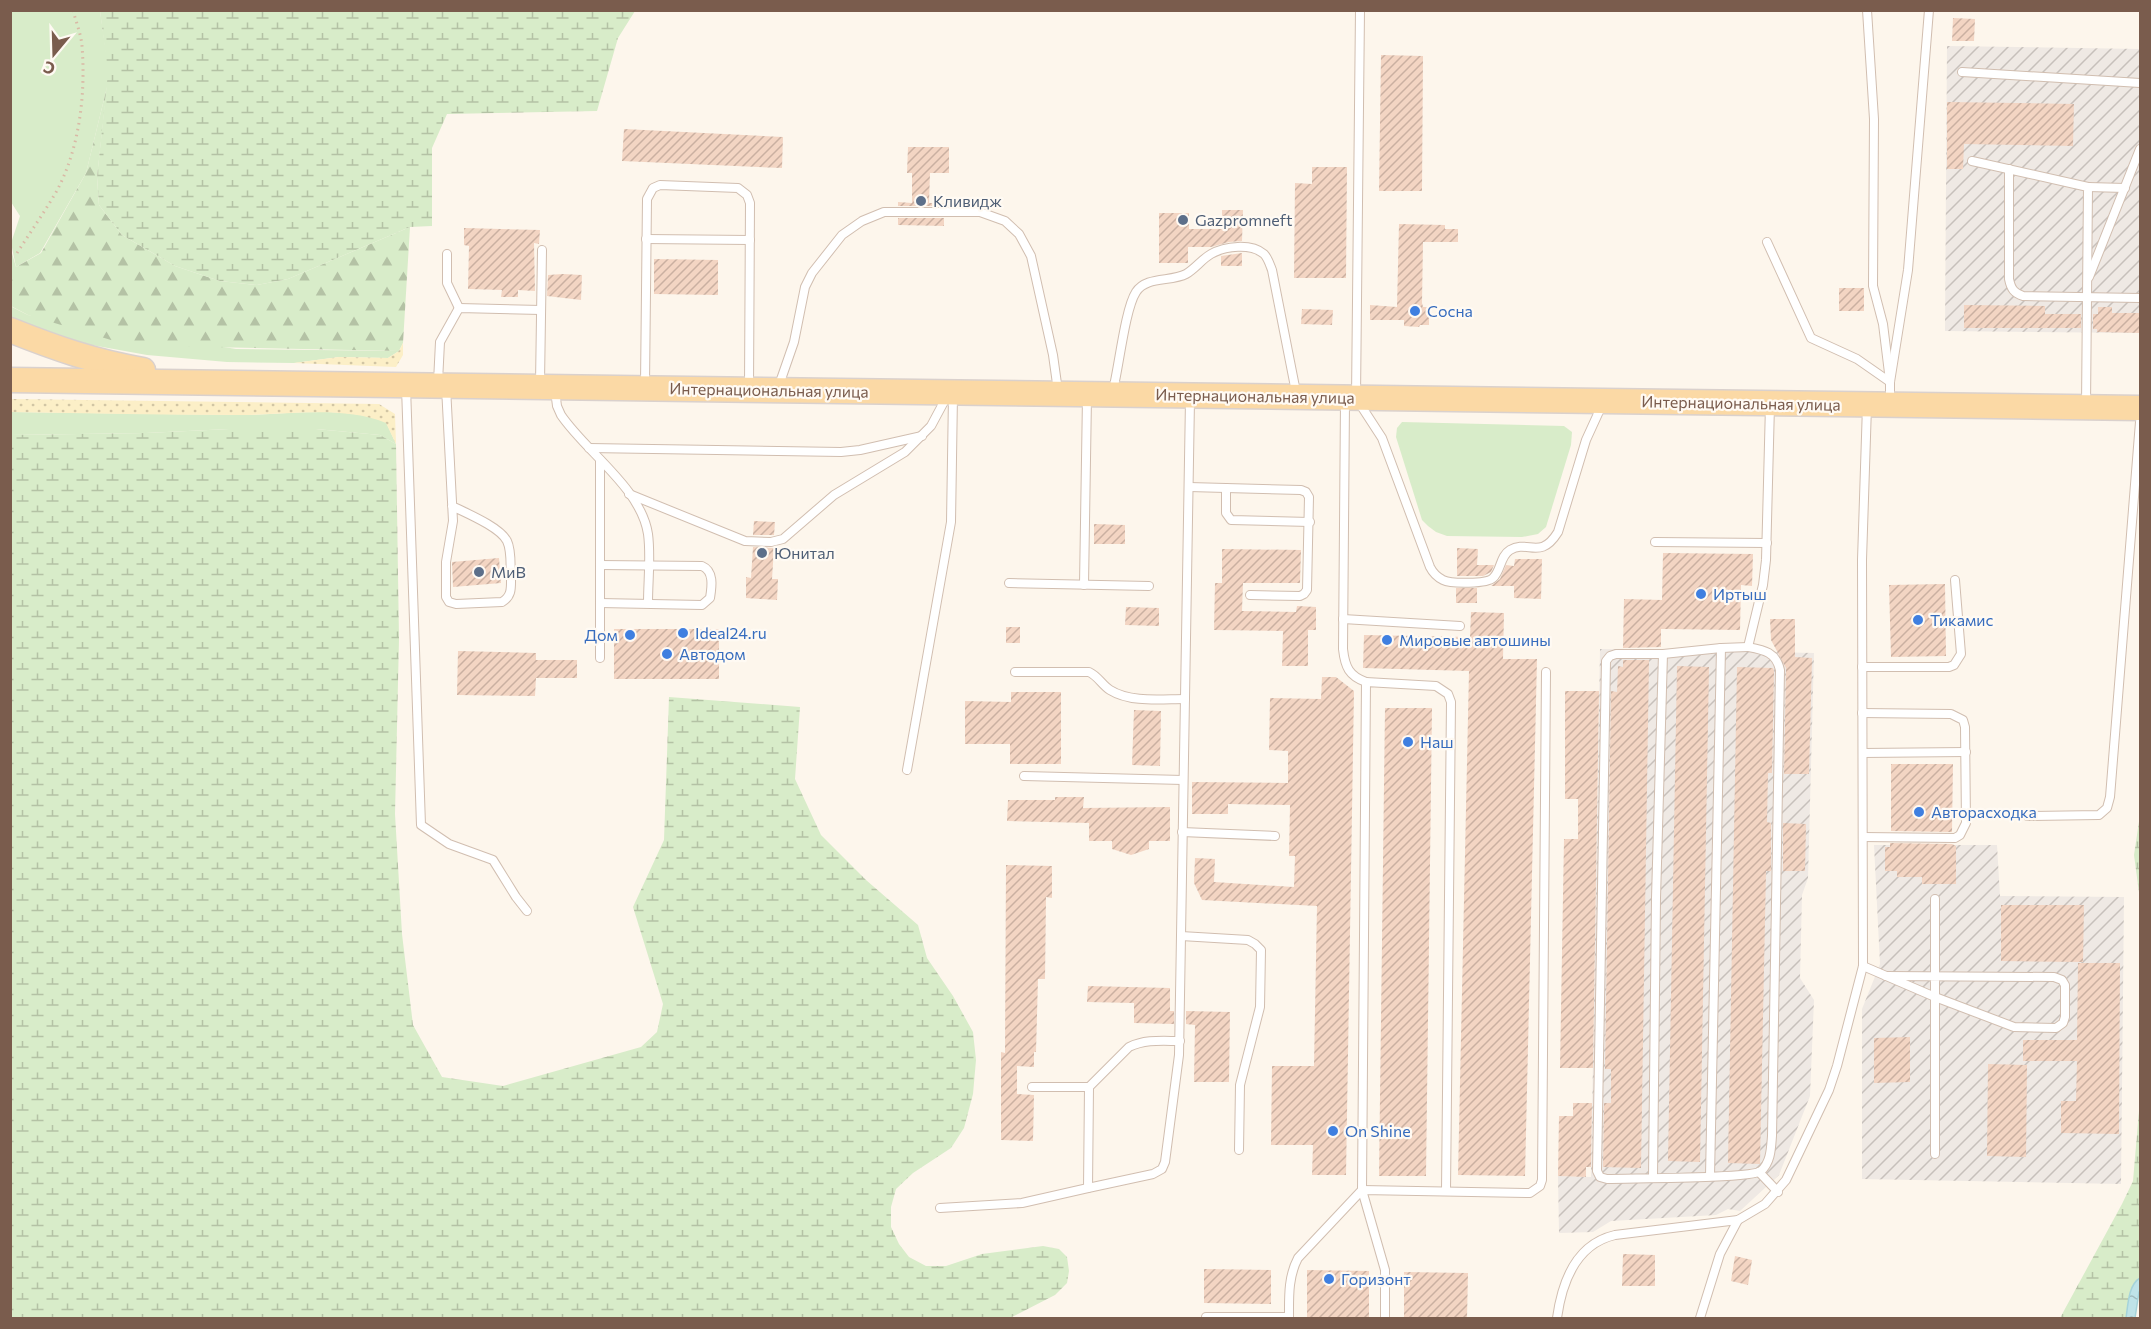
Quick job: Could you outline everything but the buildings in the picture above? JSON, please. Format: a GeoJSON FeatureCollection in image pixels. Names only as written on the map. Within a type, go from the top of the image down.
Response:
{"type":"FeatureCollection","features":[{"type":"Feature","properties":{"kind":"main road"},"geometry":{"type":"LineString","coordinates":[[10,330],[70,354],[144,370],[370,385]]}},
{"type":"Feature","properties":{"kind":"main road"},"geometry":{"type":"LineString","coordinates":[[10,380],[370,385]]}},
{"type":"Feature","properties":{"kind":"main road","name":"Интернациональная улица"},"geometry":{"type":"LineString","coordinates":[[370,385],[1770,404],[1882,397],[2140,408]]}},
{"type":"Feature","properties":{"kind":"lane"},"geometry":{"type":"LineString","coordinates":[[1360,10],[1343,619],[1344,661],[1354,677],[1366,682],[1436,686],[1448,694],[1451,702],[1446,1191]]}},
{"type":"Feature","properties":{"kind":"lane"},"geometry":{"type":"LineString","coordinates":[[1867,10],[1874,119],[1873,286],[1882,324],[1882,397]]}},
{"type":"Feature","properties":{"kind":"lane"},"geometry":{"type":"LineString","coordinates":[[1557,1318],[1569,1274],[1579,1256],[1590,1245],[1602,1238],[1738,1220],[1765,1204],[1778,1192],[1786,1180],[1829,1090],[1863,966],[1862,560],[1882,397],[1908,270],[1929,10]]}},
{"type":"Feature","properties":{"kind":"lane"},"geometry":{"type":"LineString","coordinates":[[1962,72],[2140,82]]}},
{"type":"Feature","properties":{"kind":"lane"},"geometry":{"type":"LineString","coordinates":[[2087,281],[2140,149]]}},
{"type":"Feature","properties":{"kind":"lane"},"geometry":{"type":"LineString","coordinates":[[1972,161],[2088,187],[2125,188]]}},
{"type":"Feature","properties":{"kind":"lane"},"geometry":{"type":"LineString","coordinates":[[2009,169],[2009,279],[2010,286],[2016,293],[2023,296],[2140,298]]}},
{"type":"Feature","properties":{"kind":"lane"},"geometry":{"type":"LineString","coordinates":[[645,388],[647,199],[653,188],[660,185],[738,189],[744,192],[750,202],[749,390]]}},
{"type":"Feature","properties":{"kind":"lane"},"geometry":{"type":"LineString","coordinates":[[2086,407],[2088,187]]}},
{"type":"Feature","properties":{"kind":"lane"},"geometry":{"type":"LineString","coordinates":[[777,390],[794,342],[805,287],[812,273],[842,235],[862,221],[884,212],[980,212],[1005,222],[1019,234],[1031,256],[1053,355],[1058,393]]}},
{"type":"Feature","properties":{"kind":"lane"},"geometry":{"type":"LineString","coordinates":[[646,239],[750,240]]}},
{"type":"Feature","properties":{"kind":"lane"},"geometry":{"type":"LineString","coordinates":[[1767,242],[1811,338],[1857,359],[1882,397]]}},
{"type":"Feature","properties":{"kind":"lane"},"geometry":{"type":"LineString","coordinates":[[1113,394],[1130,307],[1138,289],[1150,282],[1175,278],[1187,273],[1210,255],[1224,248],[1253,248],[1265,255],[1272,270],[1297,397]]}},
{"type":"Feature","properties":{"kind":"lane"},"geometry":{"type":"LineString","coordinates":[[542,250],[541,310],[547,387],[561,415],[637,506],[648,534],[648,603]]}},
{"type":"Feature","properties":{"kind":"lane"},"geometry":{"type":"LineString","coordinates":[[447,254],[447,283],[459,308]]}},
{"type":"Feature","properties":{"kind":"lane"},"geometry":{"type":"LineString","coordinates":[[459,308],[541,310]]}},
{"type":"Feature","properties":{"kind":"lane"},"geometry":{"type":"LineString","coordinates":[[452,506],[498,531],[506,538],[509,548],[511,591],[508,599],[502,602],[456,604],[449,602],[446,597],[444,575],[452,533],[452,506],[440,342],[459,308]]}},
{"type":"Feature","properties":{"kind":"lane"},"geometry":{"type":"LineString","coordinates":[[406,385],[421,825],[449,844],[493,860],[527,911]]}},
{"type":"Feature","properties":{"kind":"lane"},"geometry":{"type":"LineString","coordinates":[[629,494],[746,541],[771,542],[783,539],[834,495],[898,457],[922,436],[931,426],[951,392]]}},
{"type":"Feature","properties":{"kind":"lane"},"geometry":{"type":"LineString","coordinates":[[907,770],[951,522],[951,392]]}},
{"type":"Feature","properties":{"kind":"lane"},"geometry":{"type":"LineString","coordinates":[[1084,585],[1088,394]]}},
{"type":"Feature","properties":{"kind":"lane"},"geometry":{"type":"LineString","coordinates":[[940,1208],[1022,1203],[1153,1174],[1161,1169],[1165,1162],[1180,1041],[1190,395]]}},
{"type":"Feature","properties":{"kind":"lane"},"geometry":{"type":"LineString","coordinates":[[1350,398],[1382,438],[1430,567],[1434,574],[1450,582],[1488,581],[1495,577],[1508,551],[1543,547],[1552,542],[1558,532],[1586,440],[1604,401]]}},
{"type":"Feature","properties":{"kind":"lane"},"geometry":{"type":"LineString","coordinates":[[1748,647],[1763,585],[1767,543],[1770,404]]}},
{"type":"Feature","properties":{"kind":"lane"},"geometry":{"type":"LineString","coordinates":[[2027,816],[2099,815],[2107,808],[2110,797],[2140,422]]}},
{"type":"Feature","properties":{"kind":"lane"},"geometry":{"type":"LineString","coordinates":[[589,448],[841,452],[922,436]]}},
{"type":"Feature","properties":{"kind":"lane"},"geometry":{"type":"LineString","coordinates":[[600,460],[600,658]]}},
{"type":"Feature","properties":{"kind":"lane"},"geometry":{"type":"LineString","coordinates":[[1189,487],[1301,490],[1309,497],[1309,584],[1304,594],[1250,595]]}},
{"type":"Feature","properties":{"kind":"lane"},"geometry":{"type":"LineString","coordinates":[[1226,488],[1226,513],[1231,520],[1310,522]]}},
{"type":"Feature","properties":{"kind":"lane"},"geometry":{"type":"LineString","coordinates":[[1655,542],[1767,543]]}},
{"type":"Feature","properties":{"kind":"lane"},"geometry":{"type":"LineString","coordinates":[[600,565],[702,566],[711,576],[710,598],[702,605],[600,603]]}},
{"type":"Feature","properties":{"kind":"lane"},"geometry":{"type":"LineString","coordinates":[[1862,667],[1949,667],[1954,665],[1961,654],[1955,580]]}},
{"type":"Feature","properties":{"kind":"lane"},"geometry":{"type":"LineString","coordinates":[[1009,583],[1149,586]]}},
{"type":"Feature","properties":{"kind":"lane"},"geometry":{"type":"LineString","coordinates":[[1343,619],[1460,626]]}},
{"type":"Feature","properties":{"kind":"lane"},"geometry":{"type":"LineString","coordinates":[[1748,647],[1766,650],[1775,656],[1780,670],[1772,1136],[1769,1159],[1759,1172],[1750,1175],[1607,1179],[1600,1177],[1597,1171],[1606,661],[1610,656],[1616,654],[1663,654],[1721,648],[1748,647]]}},
{"type":"Feature","properties":{"kind":"lane"},"geometry":{"type":"LineString","coordinates":[[1710,1176],[1721,648]]}},
{"type":"Feature","properties":{"kind":"lane"},"geometry":{"type":"LineString","coordinates":[[1653,1178],[1656,898],[1663,654]]}},
{"type":"Feature","properties":{"kind":"lane"},"geometry":{"type":"LineString","coordinates":[[1015,672],[1089,672],[1110,690],[1128,697],[1185,699]]}},
{"type":"Feature","properties":{"kind":"lane"},"geometry":{"type":"LineString","coordinates":[[1206,1317],[1289,1318],[1290,1282],[1292,1269],[1298,1258],[1362,1190],[1530,1193],[1540,1186],[1542,1180],[1546,672]]}},
{"type":"Feature","properties":{"kind":"lane"},"geometry":{"type":"LineString","coordinates":[[1366,682],[1362,1190],[1384,1270],[1385,1318]]}},
{"type":"Feature","properties":{"kind":"lane"},"geometry":{"type":"LineString","coordinates":[[1863,713],[1951,714],[1963,720],[1966,823],[1960,835],[1955,838],[1863,837]]}},
{"type":"Feature","properties":{"kind":"lane"},"geometry":{"type":"LineString","coordinates":[[1863,753],[1965,752]]}},
{"type":"Feature","properties":{"kind":"lane"},"geometry":{"type":"LineString","coordinates":[[1024,776],[1183,780]]}},
{"type":"Feature","properties":{"kind":"lane"},"geometry":{"type":"LineString","coordinates":[[1182,832],[1275,836]]}},
{"type":"Feature","properties":{"kind":"lane"},"geometry":{"type":"LineString","coordinates":[[1935,899],[1935,1154]]}},
{"type":"Feature","properties":{"kind":"lane"},"geometry":{"type":"LineString","coordinates":[[1181,936],[1248,940],[1261,950],[1260,1007],[1240,1085],[1239,1150]]}},
{"type":"Feature","properties":{"kind":"lane"},"geometry":{"type":"LineString","coordinates":[[1863,966],[1886,976],[1935,997],[2014,1027],[2056,1028],[2063,1023],[2065,1017],[2065,985],[2062,980],[2054,977],[1886,976]]}},
{"type":"Feature","properties":{"kind":"lane"},"geometry":{"type":"LineString","coordinates":[[1088,1188],[1089,1087],[1129,1047],[1148,1040],[1180,1041]]}},
{"type":"Feature","properties":{"kind":"lane"},"geometry":{"type":"LineString","coordinates":[[1032,1086],[1089,1087]]}},
{"type":"Feature","properties":{"kind":"lane"},"geometry":{"type":"LineString","coordinates":[[1759,1172],[1778,1192]]}},
{"type":"Feature","properties":{"kind":"lane"},"geometry":{"type":"LineString","coordinates":[[1700,1318],[1720,1254],[1738,1220]]}},
{"type":"Feature","properties":{"kind":"path"},"geometry":{"type":"LineString","coordinates":[[18,253],[56,193],[68,163],[77,125],[83,88],[82,44],[73,10]]}},
{"type":"Feature","properties":{"kind":"shaded area"},"geometry":{"type":"Polygon","coordinates":[[[1947,46],[2140,49],[2140,333],[1945,331],[1947,46]]]}},
{"type":"Feature","properties":{"kind":"shaded area"},"geometry":{"type":"Polygon","coordinates":[[[1600,649],[1814,653],[1808,878],[1802,895],[1800,978],[1814,1000],[1810,1096],[1779,1175],[1740,1211],[1728,1209],[1716,1215],[1611,1221],[1593,1232],[1559,1233],[1558,1176],[1591,1177],[1600,649]]]}},
{"type":"Feature","properties":{"kind":"shaded area"},"geometry":{"type":"Polygon","coordinates":[[[1874,845],[1997,845],[2000,896],[2124,897],[2121,1184],[1862,1179],[1862,1009],[1880,964],[1874,845]]]}},
{"type":"Feature","properties":{"kind":"green space"},"geometry":{"type":"Polygon","coordinates":[[[100,10],[635,11],[618,38],[597,111],[447,114],[432,148],[432,226],[410,227],[288,279],[257,285],[220,281],[175,266],[122,235],[99,205],[97,177],[108,73],[100,10]]]}},
{"type":"Feature","properties":{"kind":"green space"},"geometry":{"type":"Polygon","coordinates":[[[11,11],[100,11],[109,73],[86,173],[40,253],[16,267],[11,243],[20,216],[11,202],[11,11]]]}},
{"type":"Feature","properties":{"kind":"green space"},"geometry":{"type":"Polygon","coordinates":[[[107,87],[97,177],[99,205],[122,235],[175,266],[220,281],[257,285],[288,279],[410,227],[403,343],[399,351],[161,346],[111,340],[28,315],[11,306],[10,246],[16,267],[41,253],[86,173],[107,87]]]}},
{"type":"Feature","properties":{"kind":"green space"},"geometry":{"type":"Polygon","coordinates":[[[10,306],[28,315],[236,349],[399,351],[388,358],[339,357],[294,363],[227,362],[147,355],[86,344],[19,321],[11,317],[10,306]]]}},
{"type":"Feature","properties":{"kind":"green space"},"geometry":{"type":"Polygon","coordinates":[[[10,412],[240,415],[333,412],[386,422],[396,444],[380,435],[316,429],[11,435],[10,412]]]}},
{"type":"Feature","properties":{"kind":"green space"},"geometry":{"type":"Polygon","coordinates":[[[1402,422],[1564,426],[1572,432],[1571,445],[1546,527],[1538,534],[1522,537],[1447,536],[1436,532],[1422,520],[1396,437],[1397,428],[1402,422]]]}},
{"type":"Feature","properties":{"kind":"green space"},"geometry":{"type":"Polygon","coordinates":[[[316,429],[380,435],[396,444],[399,639],[395,814],[402,934],[413,1025],[442,1077],[503,1086],[641,1047],[657,1032],[663,1004],[633,907],[664,840],[669,697],[800,707],[795,779],[821,835],[866,880],[918,925],[927,958],[953,996],[973,1032],[976,1060],[973,1094],[964,1128],[951,1148],[913,1173],[896,1189],[891,1207],[891,1227],[899,1244],[909,1257],[926,1266],[946,1266],[982,1254],[1043,1246],[1059,1249],[1067,1257],[1069,1271],[1067,1283],[1055,1295],[1010,1318],[11,1318],[11,435],[316,429]]]}},
{"type":"Feature","properties":{"kind":"green space"},"geometry":{"type":"Polygon","coordinates":[[[2140,815],[2140,900],[2134,855],[2140,815]]]}},
{"type":"Feature","properties":{"kind":"green space"},"geometry":{"type":"Polygon","coordinates":[[[2140,1099],[2140,1278],[2131,1291],[2126,1318],[2060,1318],[2133,1181],[2140,1099]]]}},
{"type":"Feature","properties":{"kind":"sand"},"geometry":{"type":"Polygon","coordinates":[[[403,343],[403,355],[396,367],[294,363],[339,357],[388,358],[399,351],[403,343]]]}},
{"type":"Feature","properties":{"kind":"sand"},"geometry":{"type":"Polygon","coordinates":[[[11,399],[379,404],[395,414],[396,444],[386,423],[352,414],[11,412],[11,399]]]}},
{"type":"Feature","properties":{"kind":"water"},"geometry":{"type":"Polygon","coordinates":[[[2140,1278],[2135,1318],[2126,1318],[2131,1291],[2140,1278]]]}},
{"type":"Feature","properties":{"kind":"place","name":"Кливидж"},"geometry":{"type":"Point","coordinates":[921,201]}},
{"type":"Feature","properties":{"kind":"place","name":"Gazpromneft"},"geometry":{"type":"Point","coordinates":[1183,220]}},
{"type":"Feature","properties":{"kind":"place","name":"Сосна"},"geometry":{"type":"Point","coordinates":[1415,311]}},
{"type":"Feature","properties":{"kind":"place","name":"Юнитал"},"geometry":{"type":"Point","coordinates":[762,553]}},
{"type":"Feature","properties":{"kind":"place","name":"МиВ"},"geometry":{"type":"Point","coordinates":[479,572]}},
{"type":"Feature","properties":{"kind":"place","name":"Иртыш"},"geometry":{"type":"Point","coordinates":[1701,594]}},
{"type":"Feature","properties":{"kind":"place","name":"Тикамис"},"geometry":{"type":"Point","coordinates":[1918,620]}},
{"type":"Feature","properties":{"kind":"place","name":"Ideal24.ru"},"geometry":{"type":"Point","coordinates":[683,633]}},
{"type":"Feature","properties":{"kind":"place","name":"Дом"},"geometry":{"type":"Point","coordinates":[630,635]}},
{"type":"Feature","properties":{"kind":"place","name":"Мировые автошины"},"geometry":{"type":"Point","coordinates":[1387,640]}},
{"type":"Feature","properties":{"kind":"place","name":"Автодом"},"geometry":{"type":"Point","coordinates":[667,654]}},
{"type":"Feature","properties":{"kind":"place","name":"Наш"},"geometry":{"type":"Point","coordinates":[1408,742]}},
{"type":"Feature","properties":{"kind":"place","name":"Авторасходка"},"geometry":{"type":"Point","coordinates":[1919,812]}},
{"type":"Feature","properties":{"kind":"place","name":"On Shine"},"geometry":{"type":"Point","coordinates":[1333,1131]}},
{"type":"Feature","properties":{"kind":"place","name":"Горизонт"},"geometry":{"type":"Point","coordinates":[1329,1279]}}]}
